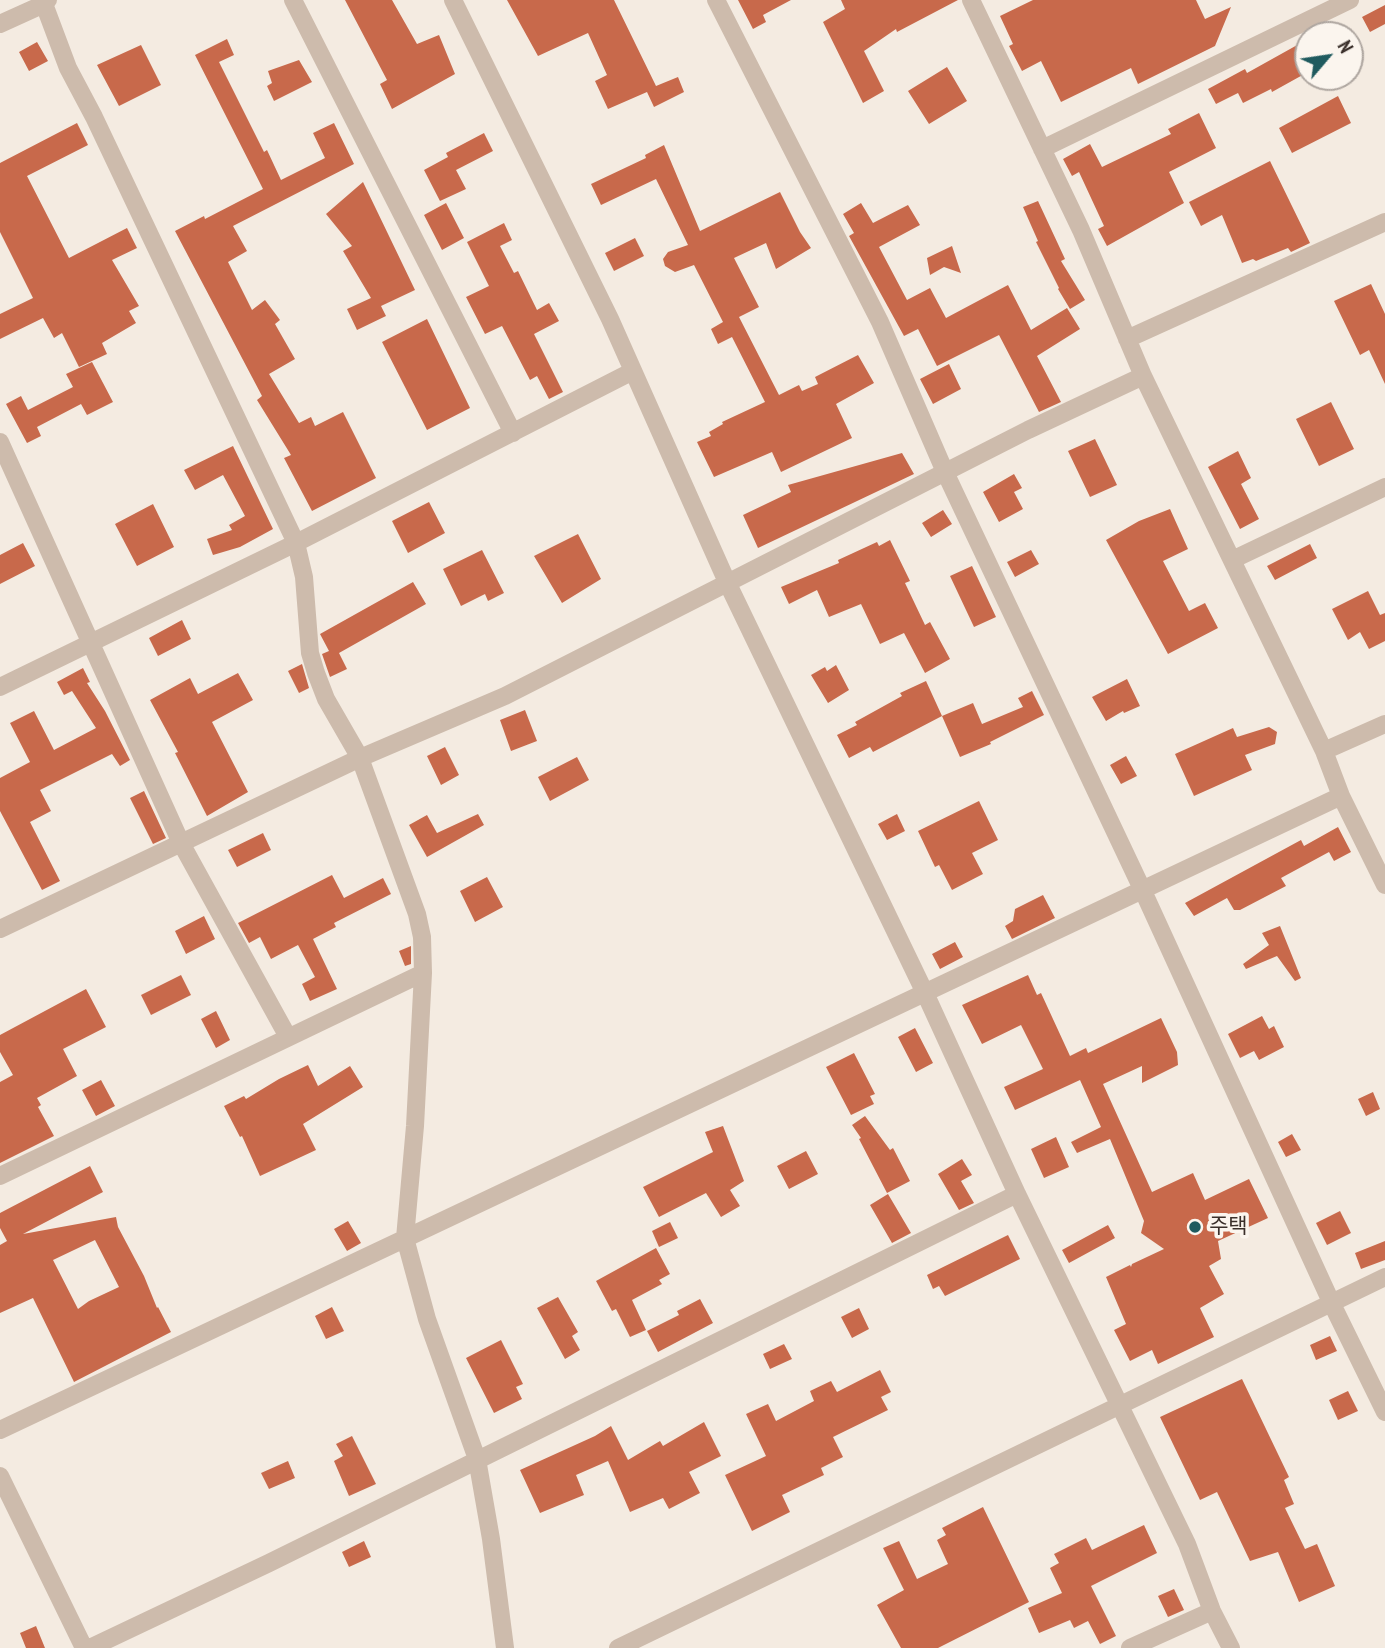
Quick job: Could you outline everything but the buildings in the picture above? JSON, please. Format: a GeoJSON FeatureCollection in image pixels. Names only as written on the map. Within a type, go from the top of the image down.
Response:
{"type":"FeatureCollection","features":[{"type":"Feature","properties":{"kind":"street"},"geometry":{"type":"LineString","coordinates":[[293,0],[513,433]]}},
{"type":"Feature","properties":{"kind":"street"},"geometry":{"type":"LineString","coordinates":[[453,0],[539,172],[633,371],[727,582],[925,993],[1017,1194],[1187,1544],[1212,1611],[1231,1648]]}},
{"type":"Feature","properties":{"kind":"street"},"geometry":{"type":"LineString","coordinates":[[716,0],[880,322],[945,472],[1143,891],[1332,1304],[1385,1412]]}},
{"type":"Feature","properties":{"kind":"street"},"geometry":{"type":"LineString","coordinates":[[971,0],[1080,230],[1143,376],[1324,751],[1341,796],[1385,886]]}},
{"type":"Feature","properties":{"kind":"street"},"geometry":{"type":"LineString","coordinates":[[1042,149],[1350,0]]}},
{"type":"Feature","properties":{"kind":"street"},"geometry":{"type":"LineString","coordinates":[[0,24],[45,1],[68,68],[94,117],[296,542],[304,577],[310,653],[316,673],[326,699],[360,758],[417,914],[422,937],[423,973],[415,1126],[405,1238],[427,1319],[477,1459],[491,1539],[505,1648]]}},
{"type":"Feature","properties":{"kind":"street"},"geometry":{"type":"LineString","coordinates":[[1127,339],[1385,222]]}},
{"type":"Feature","properties":{"kind":"street"},"geometry":{"type":"LineString","coordinates":[[0,687],[296,542],[633,371]]}},
{"type":"Feature","properties":{"kind":"street"},"geometry":{"type":"LineString","coordinates":[[0,929],[360,758],[505,696],[945,472],[1143,376]]}},
{"type":"Feature","properties":{"kind":"street"},"geometry":{"type":"LineString","coordinates":[[0,442],[181,843],[288,1037]]}},
{"type":"Feature","properties":{"kind":"street"},"geometry":{"type":"LineString","coordinates":[[1232,560],[1385,487]]}},
{"type":"Feature","properties":{"kind":"street"},"geometry":{"type":"LineString","coordinates":[[1324,751],[1385,724]]}},
{"type":"Feature","properties":{"kind":"street"},"geometry":{"type":"LineString","coordinates":[[0,1430],[1341,796]]}},
{"type":"Feature","properties":{"kind":"street"},"geometry":{"type":"LineString","coordinates":[[0,1176],[423,973]]}},
{"type":"Feature","properties":{"kind":"street"},"geometry":{"type":"LineString","coordinates":[[90,1648],[269,1563],[1017,1194]]}},
{"type":"Feature","properties":{"kind":"street"},"geometry":{"type":"LineString","coordinates":[[618,1648],[1385,1277]]}},
{"type":"Feature","properties":{"kind":"street"},"geometry":{"type":"LineString","coordinates":[[0,1476],[84,1648]]}},
{"type":"Feature","properties":{"kind":"street"},"geometry":{"type":"LineString","coordinates":[[1130,1648],[1212,1611]]}},
{"type":"Feature","properties":{"kind":"place","name":"주택"},"geometry":{"type":"Point","coordinates":[1195,1227]}}]}
